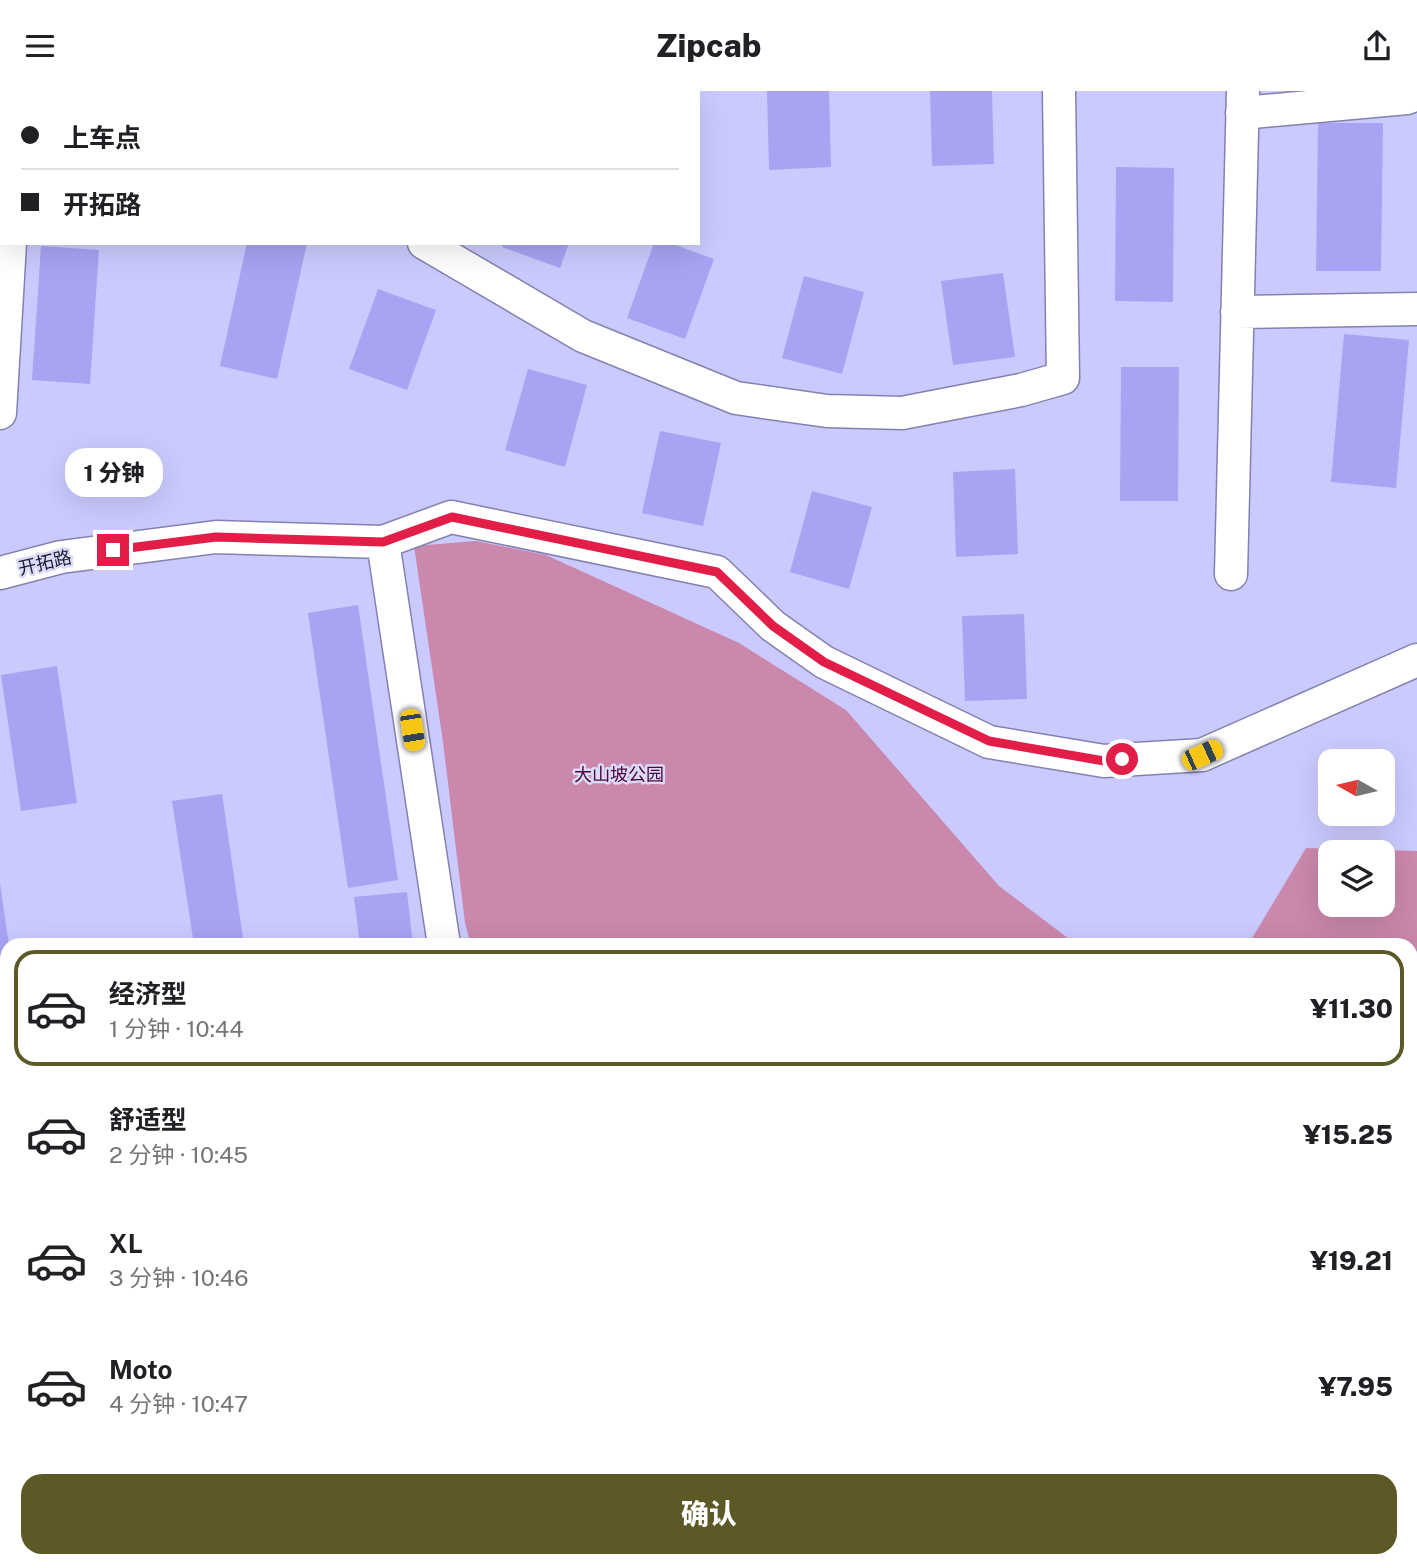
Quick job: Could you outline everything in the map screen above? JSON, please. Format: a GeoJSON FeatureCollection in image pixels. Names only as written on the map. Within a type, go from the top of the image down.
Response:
{"type":"FeatureCollection","features":[{"type":"Feature","properties":{"kind":"street"},"geometry":{"type":"LineString","coordinates":[[427,245],[583,337],[736,398],[827,411],[902,413],[1021,390],[1063,377],[1059,91]]}},
{"type":"Feature","properties":{"kind":"street"},"geometry":{"type":"LineString","coordinates":[[1231,574],[1242,102],[1407,98],[1417,94]]}},
{"type":"Feature","properties":{"kind":"street"},"geometry":{"type":"LineString","coordinates":[[0,413],[10,245]]}},
{"type":"Feature","properties":{"kind":"street"},"geometry":{"type":"LineString","coordinates":[[1237,312],[1417,309]]}},
{"type":"Feature","properties":{"kind":"street"},"geometry":{"type":"LineString","coordinates":[[443,938],[383,542],[452,517],[717,572],[773,626],[824,662],[989,741],[1104,761],[1202,755],[1417,660]]}},
{"type":"Feature","properties":{"kind":"street","name":"开拓路"},"geometry":{"type":"LineString","coordinates":[[0,573],[61,557],[216,537],[383,542]]}},
{"type":"Feature","properties":{"kind":"green space","name":"大山坡公园"},"geometry":{"type":"Polygon","coordinates":[[[476,541],[546,555],[739,643],[846,710],[999,886],[1068,938],[469,938],[414,546],[476,541]]]}},
{"type":"Feature","properties":{"kind":"green space"},"geometry":{"type":"Polygon","coordinates":[[[1306,848],[1318,848],[1318,917],[1395,917],[1395,850],[1417,851],[1417,938],[1252,938],[1306,848]]]}},
{"type":"Feature","properties":{"kind":"building"},"geometry":{"type":"Polygon","coordinates":[[[767,91],[829,91],[831,167],[769,170],[767,91]]]}},
{"type":"Feature","properties":{"kind":"building"},"geometry":{"type":"Polygon","coordinates":[[[930,91],[992,91],[994,164],[932,166],[930,91]]]}},
{"type":"Feature","properties":{"kind":"building"},"geometry":{"type":"Polygon","coordinates":[[[1318,123],[1383,123],[1381,271],[1316,271],[1318,123]]]}},
{"type":"Feature","properties":{"kind":"building"},"geometry":{"type":"Polygon","coordinates":[[[1116,167],[1174,168],[1173,302],[1115,301],[1116,167]]]}},
{"type":"Feature","properties":{"kind":"building"},"geometry":{"type":"Polygon","coordinates":[[[247,245],[307,245],[277,379],[220,366],[247,245]]]}},
{"type":"Feature","properties":{"kind":"building"},"geometry":{"type":"Polygon","coordinates":[[[502,245],[568,245],[560,268],[502,245]]]}},
{"type":"Feature","properties":{"kind":"building"},"geometry":{"type":"Polygon","coordinates":[[[653,245],[676,245],[714,259],[685,339],[627,318],[653,245]]]}},
{"type":"Feature","properties":{"kind":"building"},"geometry":{"type":"Polygon","coordinates":[[[41,246],[99,250],[90,384],[32,380],[41,246]]]}},
{"type":"Feature","properties":{"kind":"building"},"geometry":{"type":"Polygon","coordinates":[[[1003,273],[1015,357],[953,365],[941,281],[1003,273]]]}},
{"type":"Feature","properties":{"kind":"building"},"geometry":{"type":"Polygon","coordinates":[[[804,276],[864,292],[842,374],[782,358],[804,276]]]}},
{"type":"Feature","properties":{"kind":"building"},"geometry":{"type":"Polygon","coordinates":[[[378,289],[436,310],[407,390],[349,369],[378,289]]]}},
{"type":"Feature","properties":{"kind":"building"},"geometry":{"type":"Polygon","coordinates":[[[1344,334],[1409,340],[1396,488],[1331,482],[1344,334]]]}},
{"type":"Feature","properties":{"kind":"building"},"geometry":{"type":"Polygon","coordinates":[[[1121,367],[1179,367],[1178,501],[1120,501],[1121,367]]]}},
{"type":"Feature","properties":{"kind":"building"},"geometry":{"type":"Polygon","coordinates":[[[528,369],[587,385],[565,467],[505,450],[528,369]]]}},
{"type":"Feature","properties":{"kind":"building"},"geometry":{"type":"Polygon","coordinates":[[[660,431],[721,443],[703,526],[642,513],[660,431]]]}},
{"type":"Feature","properties":{"kind":"building"},"geometry":{"type":"Polygon","coordinates":[[[1015,469],[1018,554],[956,557],[953,472],[1015,469]]]}},
{"type":"Feature","properties":{"kind":"building"},"geometry":{"type":"Polygon","coordinates":[[[812,491],[872,507],[849,589],[790,572],[812,491]]]}},
{"type":"Feature","properties":{"kind":"building"},"geometry":{"type":"Polygon","coordinates":[[[358,605],[398,880],[348,888],[308,613],[358,605]]]}},
{"type":"Feature","properties":{"kind":"building"},"geometry":{"type":"Polygon","coordinates":[[[1024,614],[1027,699],[965,701],[962,616],[1024,614]]]}},
{"type":"Feature","properties":{"kind":"building"},"geometry":{"type":"Polygon","coordinates":[[[57,666],[77,803],[21,811],[1,675],[57,666]]]}},
{"type":"Feature","properties":{"kind":"building"},"geometry":{"type":"Polygon","coordinates":[[[222,794],[243,938],[193,938],[172,801],[222,794]]]}},
{"type":"Feature","properties":{"kind":"building"},"geometry":{"type":"Polygon","coordinates":[[[0,883],[8,938],[0,938],[0,883]]]}},
{"type":"Feature","properties":{"kind":"building"},"geometry":{"type":"Polygon","coordinates":[[[407,892],[412,938],[359,938],[354,897],[407,892]]]}},
{"type":"Feature","properties":{"kind":"route"},"geometry":{"type":"LineString","coordinates":[[113,550],[216,537],[383,542],[452,517],[717,572],[773,626],[824,662],[989,741],[1104,761],[1122,759]]}}]}
